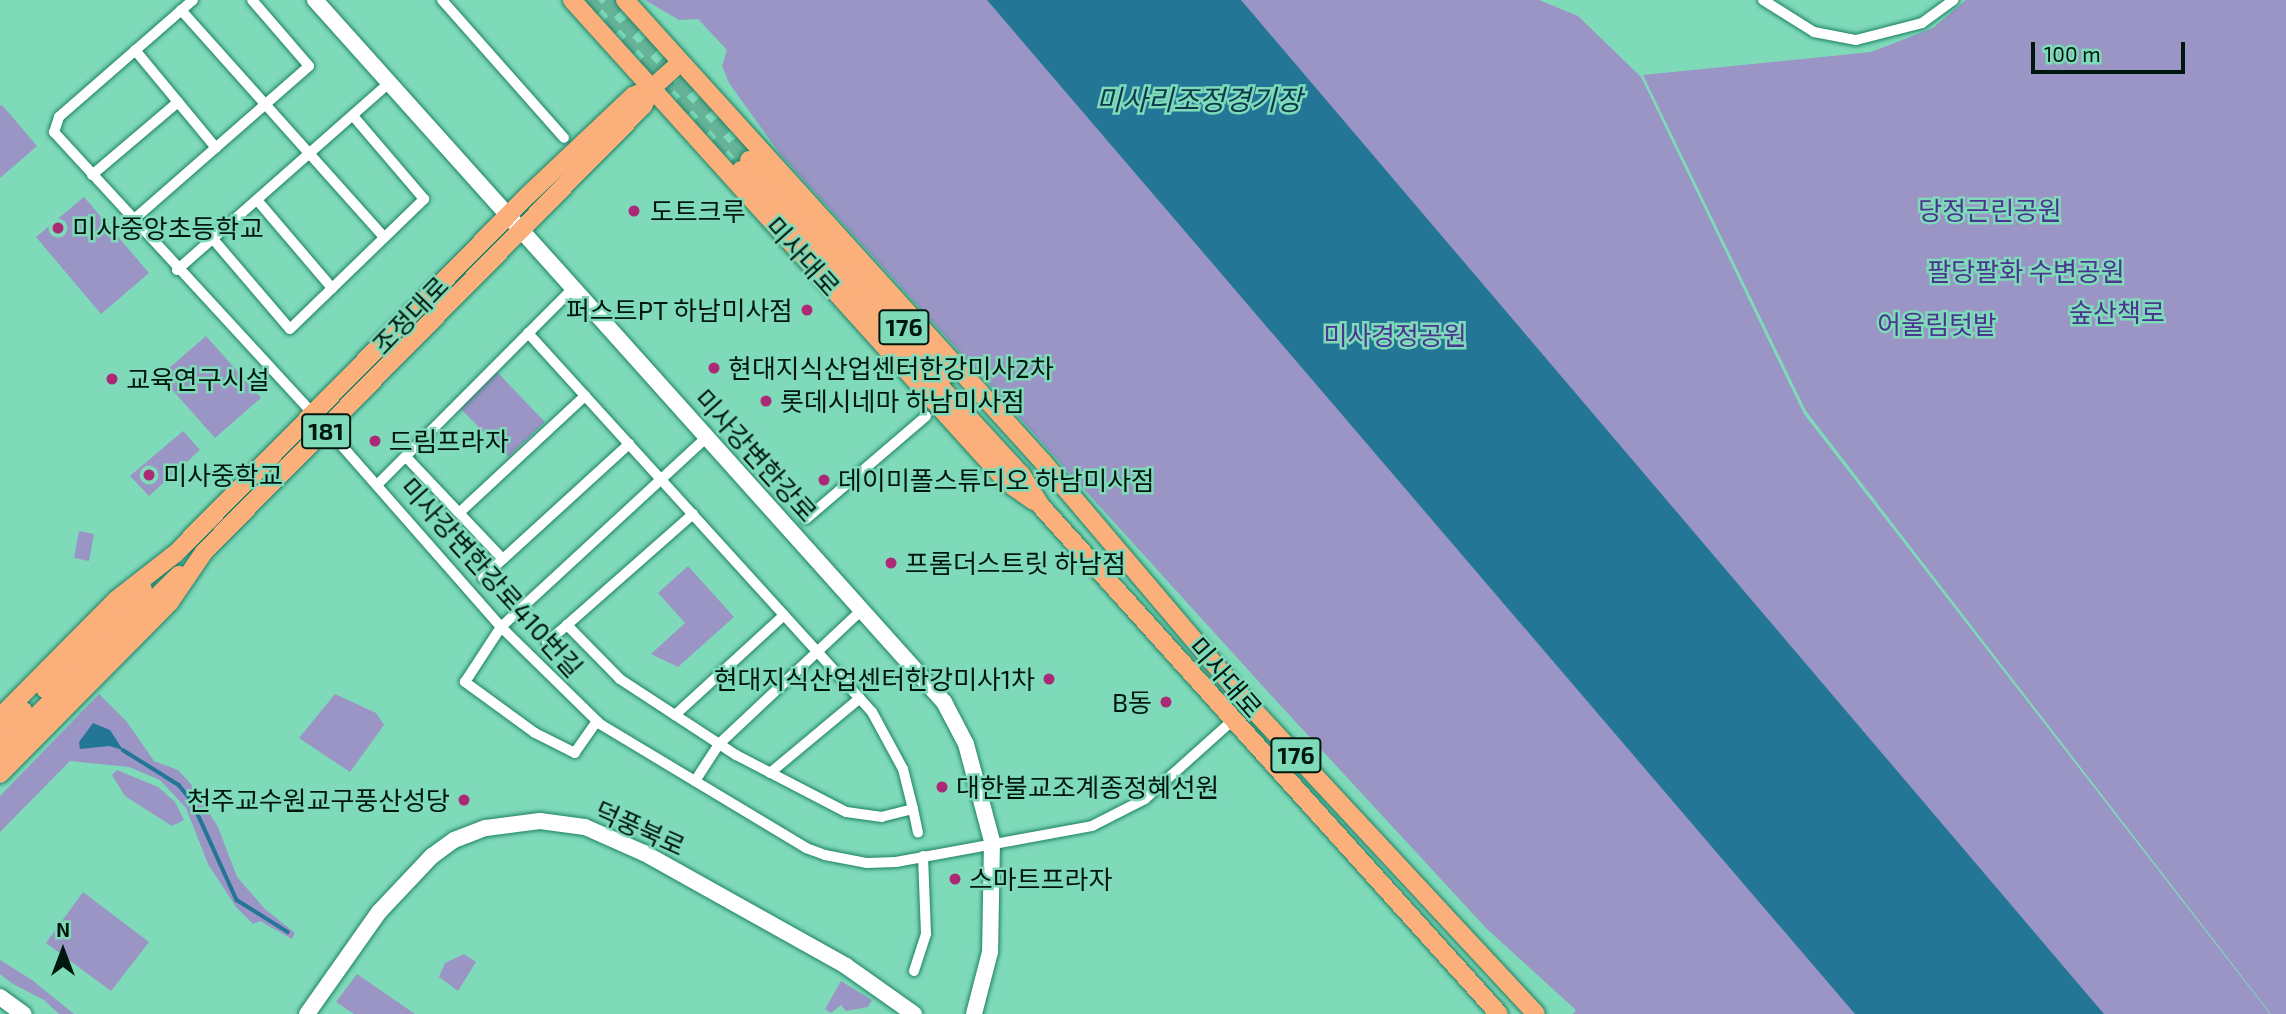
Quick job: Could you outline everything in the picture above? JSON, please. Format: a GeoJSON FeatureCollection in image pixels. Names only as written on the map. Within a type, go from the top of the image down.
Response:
{"type":"FeatureCollection","features":[{"type":"Feature","properties":{"kind":"main road","name":"미사대로"},"geometry":{"type":"LineString","coordinates":[[572,0],[1008,483],[1040,505]]}},
{"type":"Feature","properties":{"kind":"main road","name":"미사대로"},"geometry":{"type":"LineString","coordinates":[[625,0],[1034,453],[1063,491],[1250,706],[1536,1014]]}},
{"type":"Feature","properties":{"kind":"main road","name":"조정대로"},"geometry":{"type":"LineString","coordinates":[[0,734],[507,216],[633,96],[652,88],[680,63]]}},
{"type":"Feature","properties":{"kind":"main road","name":"조정대로"},"geometry":{"type":"LineString","coordinates":[[0,752],[328,430],[643,106],[652,88]]}},
{"type":"Feature","properties":{"kind":"main road","name":"미사대로"},"geometry":{"type":"LineString","coordinates":[[1063,491],[1031,466],[745,165],[1021,474],[1040,505],[1499,1014]]}},
{"type":"Feature","properties":{"kind":"main road","name":"조정대로"},"geometry":{"type":"LineString","coordinates":[[0,774],[170,602],[204,552]]}},
{"type":"Feature","properties":{"kind":"main road","name":"조정대로"},"geometry":{"type":"LineString","coordinates":[[0,718],[117,598],[176,553]]}},
{"type":"Feature","properties":{"kind":"street"},"geometry":{"type":"LineString","coordinates":[[193,0],[56,122],[54,132],[132,222],[313,414]]}},
{"type":"Feature","properties":{"kind":"street"},"geometry":{"type":"LineString","coordinates":[[132,222],[309,66],[252,0]]}},
{"type":"Feature","properties":{"kind":"street","name":"미사강변한강로"},"geometry":{"type":"LineString","coordinates":[[315,0],[507,216],[932,684],[959,729],[992,841],[990,952],[974,1014]]}},
{"type":"Feature","properties":{"kind":"street"},"geometry":{"type":"LineString","coordinates":[[442,0],[564,138]]}},
{"type":"Feature","properties":{"kind":"street"},"geometry":{"type":"LineString","coordinates":[[1763,0],[1814,32],[1856,40],[1922,23],[1954,0]]}},
{"type":"Feature","properties":{"kind":"street"},"geometry":{"type":"LineString","coordinates":[[181,10],[384,237]]}},
{"type":"Feature","properties":{"kind":"street"},"geometry":{"type":"LineString","coordinates":[[135,50],[216,148]]}},
{"type":"Feature","properties":{"kind":"street"},"geometry":{"type":"LineString","coordinates":[[177,270],[388,83]]}},
{"type":"Feature","properties":{"kind":"street"},"geometry":{"type":"LineString","coordinates":[[92,175],[178,102]]}},
{"type":"Feature","properties":{"kind":"street"},"geometry":{"type":"LineString","coordinates":[[213,239],[290,329],[424,199],[353,116]]}},
{"type":"Feature","properties":{"kind":"street"},"geometry":{"type":"LineString","coordinates":[[257,200],[332,288]]}},
{"type":"Feature","properties":{"kind":"street"},"geometry":{"type":"LineString","coordinates":[[378,484],[407,458],[573,288]]}},
{"type":"Feature","properties":{"kind":"street"},"geometry":{"type":"LineString","coordinates":[[528,333],[860,698],[884,730],[903,769],[918,832]]}},
{"type":"Feature","properties":{"kind":"street"},"geometry":{"type":"LineString","coordinates":[[460,512],[586,396]]}},
{"type":"Feature","properties":{"kind":"street"},"geometry":{"type":"LineString","coordinates":[[806,519],[926,416]]}},
{"type":"Feature","properties":{"kind":"street","name":"미사강변한강로410번길"},"geometry":{"type":"LineString","coordinates":[[328,430],[378,484],[500,627],[597,721],[806,848],[825,855],[867,863],[923,856],[992,841],[1092,826],[1145,799],[1233,720]]}},
{"type":"Feature","properties":{"kind":"street"},"geometry":{"type":"LineString","coordinates":[[597,721],[575,754],[536,733],[465,682],[500,627],[707,437]]}},
{"type":"Feature","properties":{"kind":"street"},"geometry":{"type":"LineString","coordinates":[[483,578],[629,444]]}},
{"type":"Feature","properties":{"kind":"street"},"geometry":{"type":"LineString","coordinates":[[407,458],[503,559]]}},
{"type":"Feature","properties":{"kind":"street"},"geometry":{"type":"LineString","coordinates":[[547,642],[692,514]]}},
{"type":"Feature","properties":{"kind":"street"},"geometry":{"type":"LineString","coordinates":[[695,781],[719,744],[817,649],[863,609]]}},
{"type":"Feature","properties":{"kind":"street"},"geometry":{"type":"LineString","coordinates":[[675,715],[784,615]]}},
{"type":"Feature","properties":{"kind":"street"},"geometry":{"type":"LineString","coordinates":[[567,625],[620,679],[719,744],[770,773],[846,812],[882,817],[913,809]]}},
{"type":"Feature","properties":{"kind":"street"},"geometry":{"type":"LineString","coordinates":[[770,773],[860,698]]}},
{"type":"Feature","properties":{"kind":"street","name":"덕풍북로"},"geometry":{"type":"LineString","coordinates":[[307,1014],[379,912],[432,856],[454,840],[486,828],[540,821],[584,827],[644,853],[846,966],[914,1014]]}},
{"type":"Feature","properties":{"kind":"street"},"geometry":{"type":"LineString","coordinates":[[914,971],[926,934],[923,856]]}},
{"type":"Feature","properties":{"kind":"street"},"geometry":{"type":"LineString","coordinates":[[0,997],[23,1014]]}},
{"type":"Feature","properties":{"kind":"green space","name":"미사경정공원"},"geometry":{"type":"Polygon","coordinates":[[[645,0],[1539,0],[1578,16],[1641,77],[1804,414],[2270,1014],[1573,1014],[1576,1010],[1487,929],[1270,694],[780,154],[729,83],[722,66],[727,50],[698,19],[679,20],[645,0]]]}},
{"type":"Feature","properties":{"kind":"green space","name":"팔당팔화 수변공원"},"geometry":{"type":"Polygon","coordinates":[[[1966,0],[2286,0],[2286,1014],[2271,1014],[1806,411],[1643,75],[1871,52],[1933,28],[1966,0]]]}},
{"type":"Feature","properties":{"kind":"green space"},"geometry":{"type":"Polygon","coordinates":[[[2,105],[37,146],[0,178],[0,106],[2,105]]]}},
{"type":"Feature","properties":{"kind":"green space"},"geometry":{"type":"Polygon","coordinates":[[[84,197],[149,273],[101,314],[36,237],[84,197]]]}},
{"type":"Feature","properties":{"kind":"green space"},"geometry":{"type":"Polygon","coordinates":[[[206,336],[261,398],[215,438],[160,376],[206,336]]]}},
{"type":"Feature","properties":{"kind":"green space"},"geometry":{"type":"Polygon","coordinates":[[[497,372],[545,422],[508,457],[460,408],[497,372]]]}},
{"type":"Feature","properties":{"kind":"green space"},"geometry":{"type":"Polygon","coordinates":[[[183,431],[200,450],[149,496],[130,476],[183,431]]]}},
{"type":"Feature","properties":{"kind":"green space"},"geometry":{"type":"Polygon","coordinates":[[[79,531],[94,534],[89,561],[74,558],[79,531]]]}},
{"type":"Feature","properties":{"kind":"green space"},"geometry":{"type":"Polygon","coordinates":[[[688,566],[734,617],[678,667],[651,654],[685,623],[658,593],[688,566]]]}},
{"type":"Feature","properties":{"kind":"green space"},"geometry":{"type":"Polygon","coordinates":[[[99,694],[127,722],[154,761],[178,770],[191,784],[218,827],[237,877],[265,909],[295,933],[292,939],[260,921],[253,924],[236,907],[208,864],[186,808],[160,780],[129,767],[70,761],[0,832],[0,796],[99,694]]]}},
{"type":"Feature","properties":{"kind":"green space"},"geometry":{"type":"Polygon","coordinates":[[[335,694],[376,713],[384,725],[350,772],[299,738],[335,694]]]}},
{"type":"Feature","properties":{"kind":"green space"},"geometry":{"type":"Polygon","coordinates":[[[117,770],[158,787],[175,802],[184,820],[172,826],[125,796],[112,775],[117,770]]]}},
{"type":"Feature","properties":{"kind":"green space"},"geometry":{"type":"Polygon","coordinates":[[[83,892],[149,942],[111,991],[46,943],[83,892]]]}},
{"type":"Feature","properties":{"kind":"green space"},"geometry":{"type":"Polygon","coordinates":[[[464,954],[476,962],[458,991],[439,977],[445,963],[464,954]]]}},
{"type":"Feature","properties":{"kind":"green space"},"geometry":{"type":"Polygon","coordinates":[[[0,960],[32,980],[74,1014],[59,1014],[44,1000],[13,984],[0,974],[0,960]]]}},
{"type":"Feature","properties":{"kind":"green space"},"geometry":{"type":"Polygon","coordinates":[[[357,974],[415,1014],[354,1014],[336,1002],[357,974]]]}},
{"type":"Feature","properties":{"kind":"green space"},"geometry":{"type":"Polygon","coordinates":[[[841,981],[872,1000],[868,1007],[846,1011],[841,1005],[831,1013],[825,1009],[841,981]]]}},
{"type":"Feature","properties":{"kind":"water","name":"미사리조정경기장"},"geometry":{"type":"Polygon","coordinates":[[[987,0],[1241,0],[2104,1014],[1855,1014],[987,0]]]}},
{"type":"Feature","properties":{"kind":"water"},"geometry":{"type":"Polygon","coordinates":[[[93,723],[110,730],[123,750],[109,746],[80,749],[79,742],[93,723]]]}},
{"type":"Feature","properties":{"kind":"waterway"},"geometry":{"type":"LineString","coordinates":[[123,750],[179,785],[192,801],[237,900],[288,932]]}},
{"type":"Feature","properties":{"kind":"tunnel"},"geometry":{"type":"LineString","coordinates":[[586,0],[741,170]]}},
{"type":"Feature","properties":{"kind":"tunnel"},"geometry":{"type":"LineString","coordinates":[[606,0],[749,160]]}},
{"type":"Feature","properties":{"kind":"place","name":"도트크루"},"geometry":{"type":"Point","coordinates":[634,211]}},
{"type":"Feature","properties":{"kind":"place","name":"미사중앙초등학교"},"geometry":{"type":"Point","coordinates":[58,228]}},
{"type":"Feature","properties":{"kind":"place","name":"퍼스트PT 하남미사점"},"geometry":{"type":"Point","coordinates":[807,310]}},
{"type":"Feature","properties":{"kind":"place","name":"현대지식산업센터한강미사2차"},"geometry":{"type":"Point","coordinates":[714,368]}},
{"type":"Feature","properties":{"kind":"place","name":"교육연구시설"},"geometry":{"type":"Point","coordinates":[112,379]}},
{"type":"Feature","properties":{"kind":"place","name":"롯데시네마 하남미사점"},"geometry":{"type":"Point","coordinates":[766,401]}},
{"type":"Feature","properties":{"kind":"place","name":"드림프라자"},"geometry":{"type":"Point","coordinates":[375,441]}},
{"type":"Feature","properties":{"kind":"place","name":"미사중학교"},"geometry":{"type":"Point","coordinates":[149,475]}},
{"type":"Feature","properties":{"kind":"place","name":"데이미폴스튜디오 하남미사점"},"geometry":{"type":"Point","coordinates":[824,480]}},
{"type":"Feature","properties":{"kind":"place","name":"프롬더스트릿 하남점"},"geometry":{"type":"Point","coordinates":[891,563]}},
{"type":"Feature","properties":{"kind":"place","name":"현대지식산업센터한강미사1차"},"geometry":{"type":"Point","coordinates":[1049,679]}},
{"type":"Feature","properties":{"kind":"place","name":"B동"},"geometry":{"type":"Point","coordinates":[1166,702]}},
{"type":"Feature","properties":{"kind":"place","name":"대한불교조계종정혜선원"},"geometry":{"type":"Point","coordinates":[942,787]}},
{"type":"Feature","properties":{"kind":"place","name":"천주교수원교구풍산성당"},"geometry":{"type":"Point","coordinates":[464,800]}},
{"type":"Feature","properties":{"kind":"place","name":"스마트프라자"},"geometry":{"type":"Point","coordinates":[955,879]}},
{"type":"Feature","properties":{"kind":"park label","name":"당정근린공원"},"geometry":{"type":"Point","coordinates":[1990,210]}},
{"type":"Feature","properties":{"kind":"park label","name":"숲산책로"},"geometry":{"type":"Point","coordinates":[2117,312]}},
{"type":"Feature","properties":{"kind":"park label","name":"어울림텃밭"},"geometry":{"type":"Point","coordinates":[1937,324]}}]}
